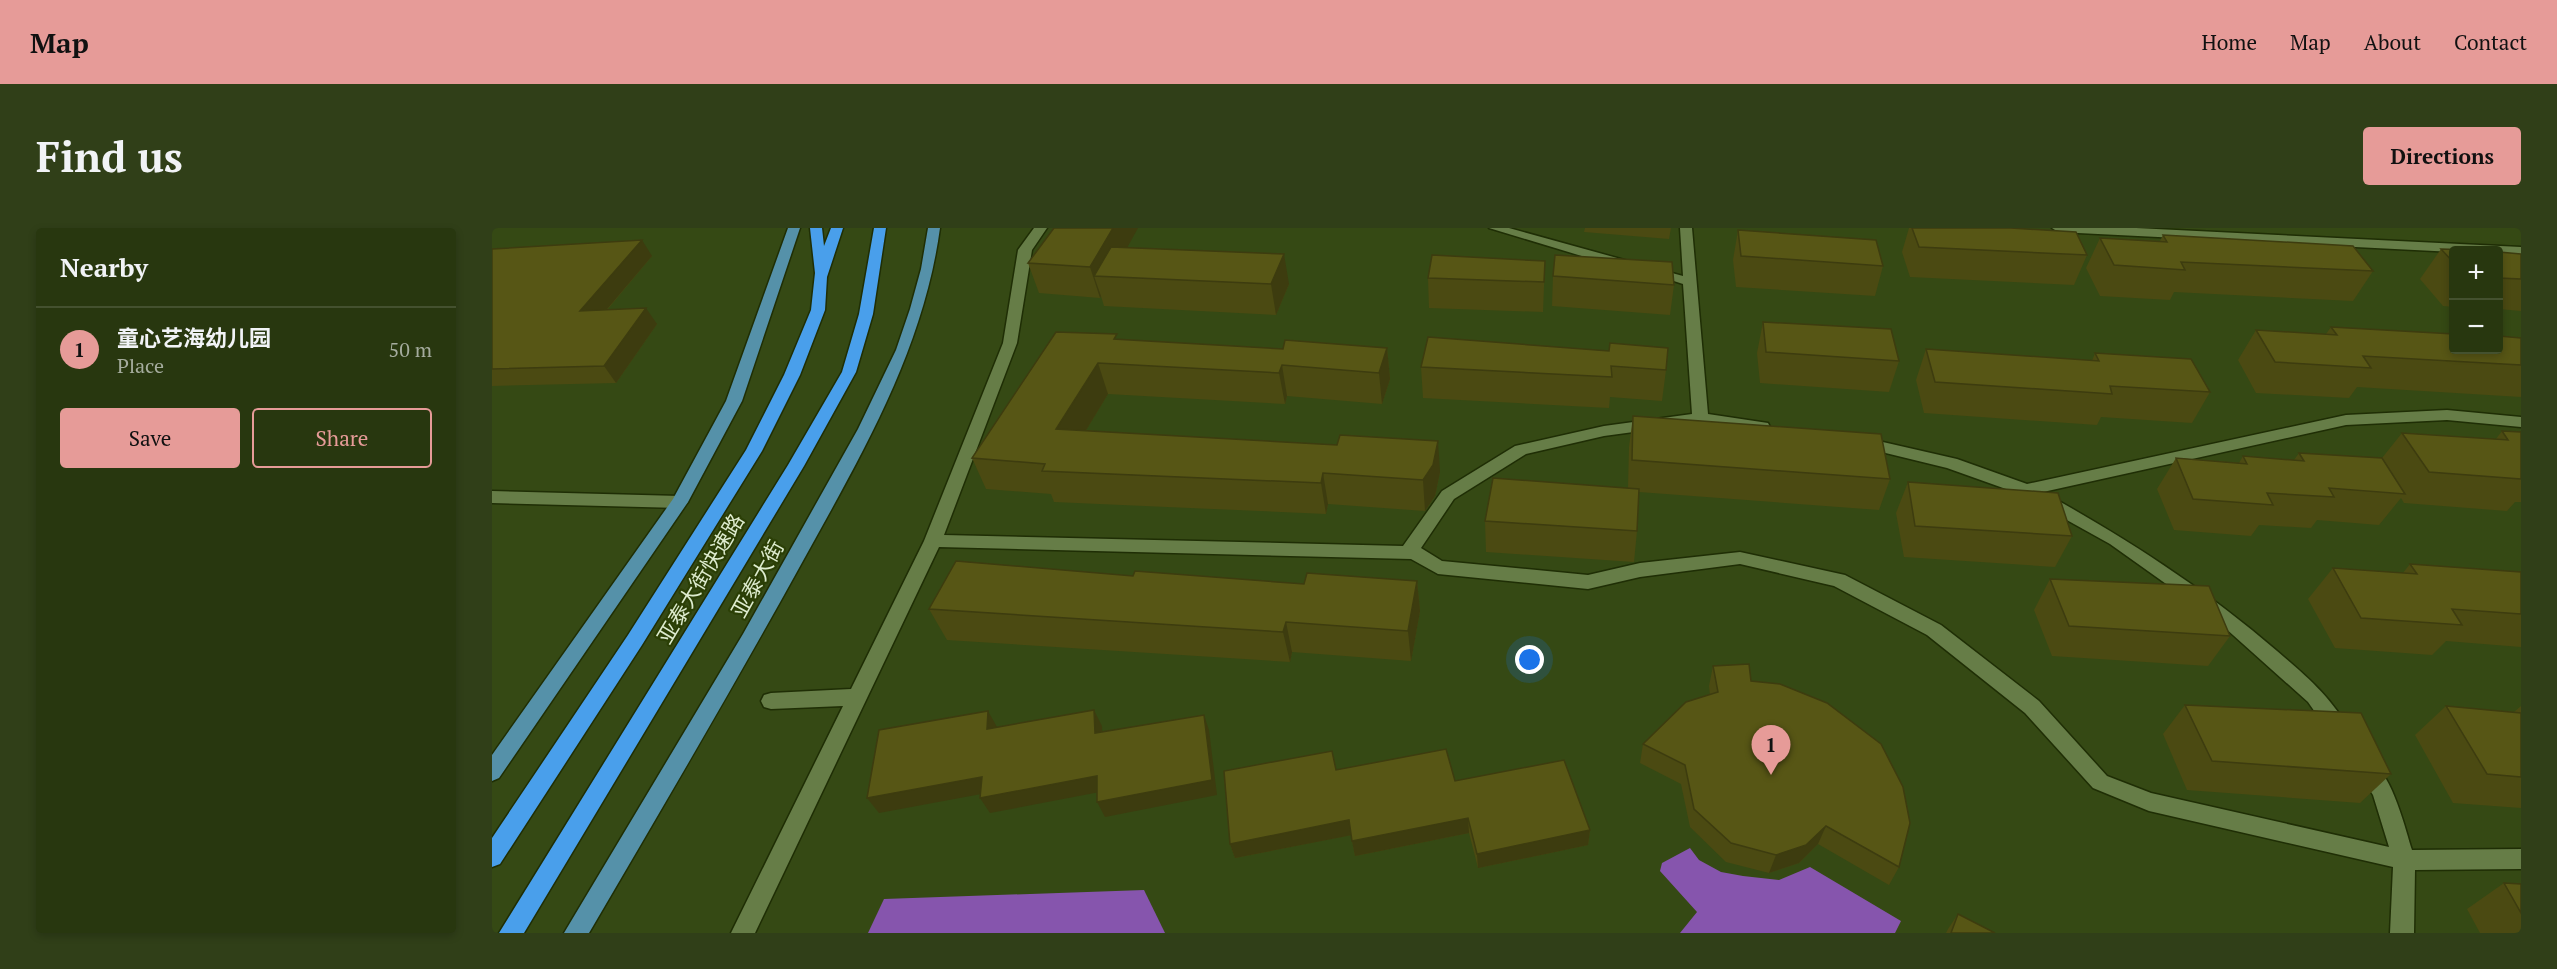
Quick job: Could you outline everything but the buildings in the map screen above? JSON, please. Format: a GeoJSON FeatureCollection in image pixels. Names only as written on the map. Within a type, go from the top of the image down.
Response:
{"type":"FeatureCollection","features":[{"type":"Feature","properties":{"kind":"highway"},"geometry":{"type":"LineString","coordinates":[[816,228],[820,277]]}},
{"type":"Feature","properties":{"kind":"highway","name":"亚泰大街快速路"},"geometry":{"type":"LineString","coordinates":[[492,857],[635,640],[754,451],[792,375],[819,310],[820,277],[837,228]]}},
{"type":"Feature","properties":{"kind":"highway","name":"亚泰大街快速路"},"geometry":{"type":"LineString","coordinates":[[511,933],[796,466],[849,372],[866,314],[881,231]]}},
{"type":"Feature","properties":{"kind":"main road"},"geometry":{"type":"LineString","coordinates":[[492,772],[680,502],[734,401],[794,228]]}},
{"type":"Feature","properties":{"kind":"main road","name":"亚泰大街"},"geometry":{"type":"LineString","coordinates":[[576,933],[735,668],[848,463],[912,332],[931,263],[934,228]]}},
{"type":"Feature","properties":{"kind":"street"},"geometry":{"type":"LineString","coordinates":[[743,933],[933,541],[1010,343],[1025,250],[1041,228]]}},
{"type":"Feature","properties":{"kind":"street"},"geometry":{"type":"LineString","coordinates":[[1495,228],[1690,282]]}},
{"type":"Feature","properties":{"kind":"street"},"geometry":{"type":"LineString","coordinates":[[1686,228],[1700,418]]}},
{"type":"Feature","properties":{"kind":"street"},"geometry":{"type":"LineString","coordinates":[[2058,228],[2206,232],[2521,251]]}},
{"type":"Feature","properties":{"kind":"street"},"geometry":{"type":"LineString","coordinates":[[2026,490],[2346,420],[2447,414],[2521,422]]}},
{"type":"Feature","properties":{"kind":"street"},"geometry":{"type":"LineString","coordinates":[[933,541],[1408,553],[1448,495],[1521,450],[1604,431],[1700,418],[1780,429]]}},
{"type":"Feature","properties":{"kind":"street"},"geometry":{"type":"LineString","coordinates":[[1848,439],[1951,464],[2026,490],[2116,540],[2222,613],[2315,696],[2382,791],[2404,860],[2402,933]]}},
{"type":"Feature","properties":{"kind":"street"},"geometry":{"type":"LineString","coordinates":[[492,497],[680,502]]}},
{"type":"Feature","properties":{"kind":"street"},"geometry":{"type":"LineString","coordinates":[[1410,550],[1438,567],[1588,582],[1640,570],[1740,558],[1839,580],[1934,630],[2032,707],[2100,782],[2149,802],[2404,860],[2521,860]]}},
{"type":"Feature","properties":{"kind":"street"},"geometry":{"type":"LineString","coordinates":[[771,701],[857,697]]}},
{"type":"Feature","properties":{"kind":"shaded area"},"geometry":{"type":"Polygon","coordinates":[[[1690,848],[1699,860],[1721,872],[1743,876],[1779,880],[1810,867],[1901,921],[1895,933],[1680,933],[1697,912],[1660,871],[1662,863],[1690,848]]]}},
{"type":"Feature","properties":{"kind":"shaded area"},"geometry":{"type":"Polygon","coordinates":[[[1144,890],[1165,933],[868,933],[884,899],[1144,890]]]}},
{"type":"Feature","properties":{"kind":"place","name":"童心艺海幼儿园"},"geometry":{"type":"Point","coordinates":[1771,775]}}]}
